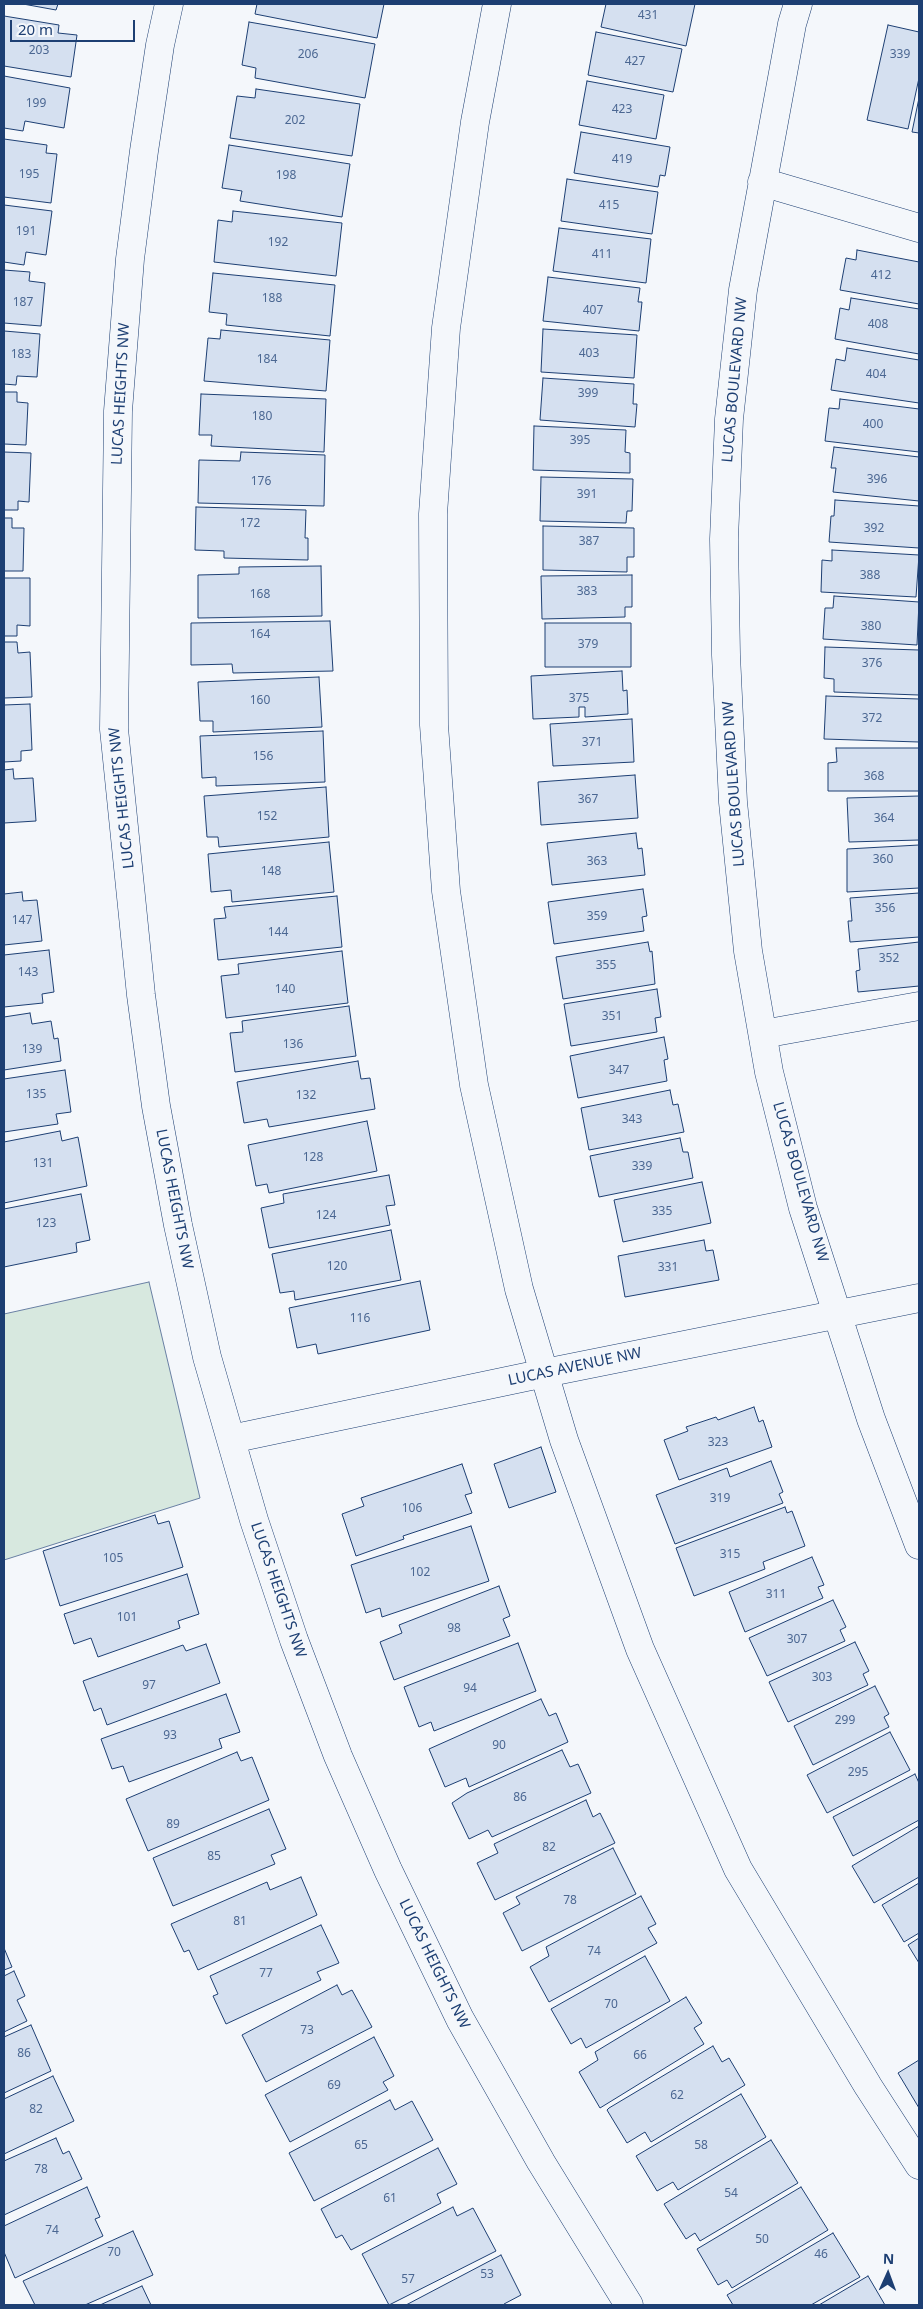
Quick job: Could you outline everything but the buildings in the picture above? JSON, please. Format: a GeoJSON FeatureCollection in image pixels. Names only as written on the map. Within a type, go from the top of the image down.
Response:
{"type":"FeatureCollection","features":[{"type":"Feature","properties":{"kind":"street","name":"LUCAS HEIGHTS NW"},"geometry":{"type":"LineString","coordinates":[[169,4],[160,45],[141,171],[130,259],[118,411],[114,729],[141,995],[156,1106],[178,1225],[207,1357],[254,1520],[298,1649],[338,1756],[388,1870],[460,2019],[541,2162],[629,2305]]}},
{"type":"Feature","properties":{"kind":"street"},"geometry":{"type":"LineString","coordinates":[[497,4],[474,122],[446,328],[433,514],[434,726],[446,891],[474,1085],[520,1288],[564,1440],[640,1649],[738,1869],[868,2086],[919,2165]]}},
{"type":"Feature","properties":{"kind":"street","name":"LUCAS BOULEVARD NW"},"geometry":{"type":"LineString","coordinates":[[798,4],[792,24],[743,290],[729,419],[724,549],[726,655],[733,802],[748,951],[769,1072],[803,1208],[839,1314],[871,1419],[919,1545]]}},
{"type":"Feature","properties":{"kind":"street"},"geometry":{"type":"LineString","coordinates":[[762,182],[919,228]]}},
{"type":"Feature","properties":{"kind":"street"},"geometry":{"type":"LineString","coordinates":[[763,1034],[919,1006]]}},
{"type":"Feature","properties":{"kind":"street","name":"LUCAS AVENUE NW"},"geometry":{"type":"LineString","coordinates":[[230,1439],[545,1372],[919,1298]]}},
{"type":"Feature","properties":{"kind":"shaded area"},"geometry":{"type":"Polygon","coordinates":[[[149,1282],[200,1498],[4,1560],[4,1314],[149,1282]]]}}]}
